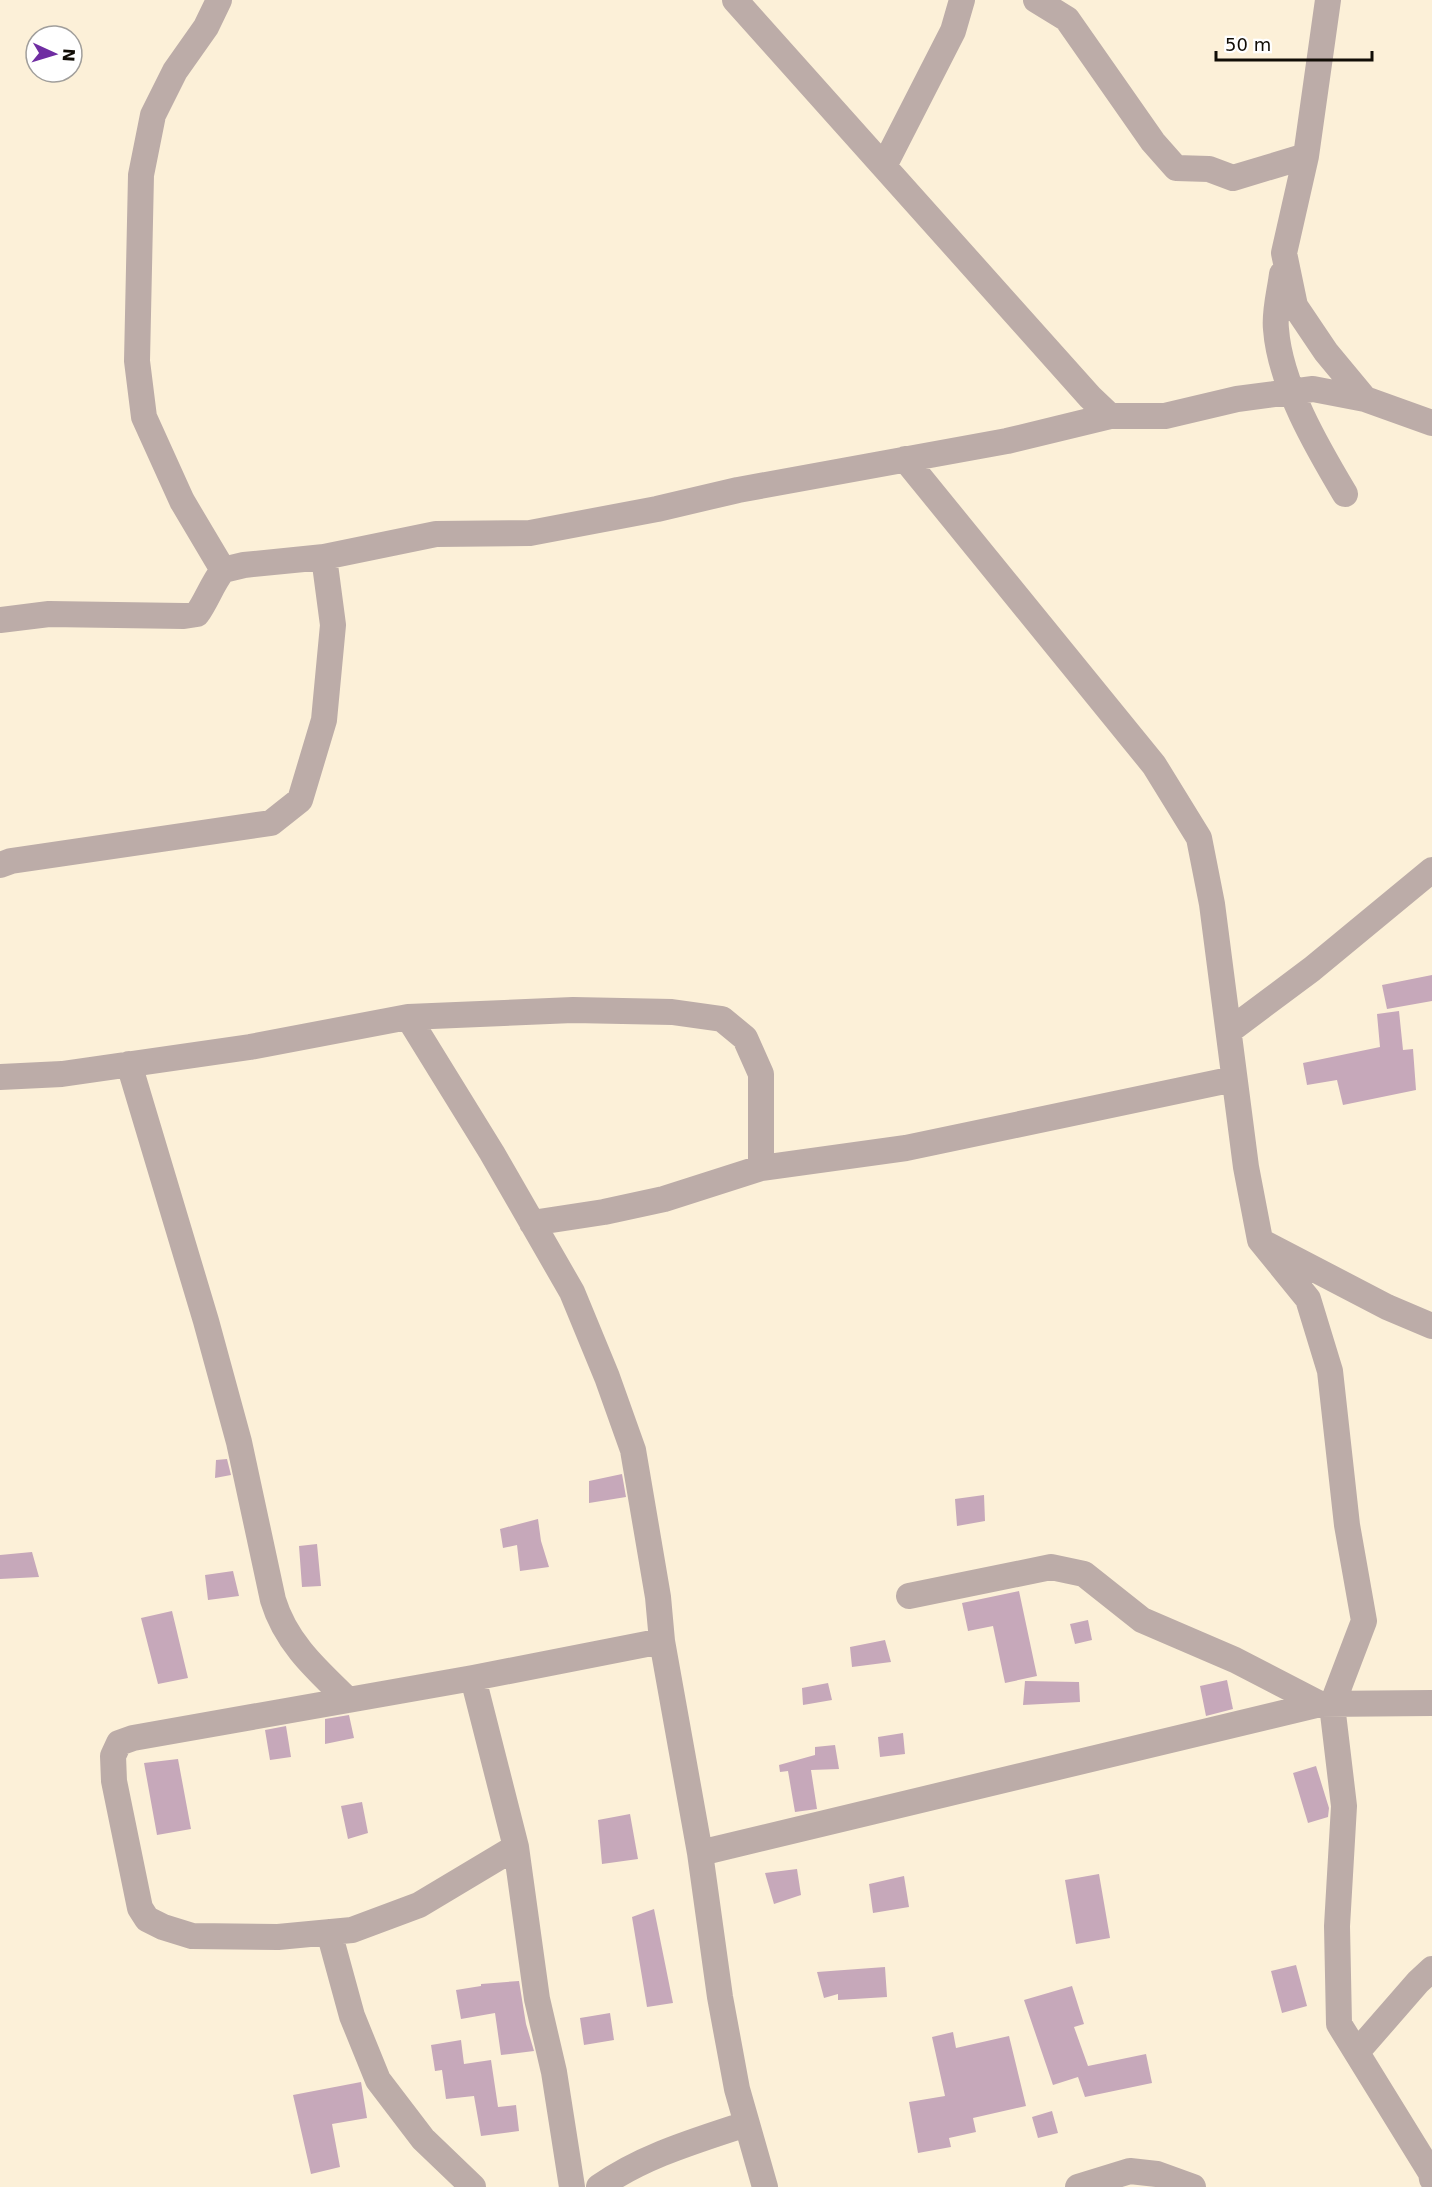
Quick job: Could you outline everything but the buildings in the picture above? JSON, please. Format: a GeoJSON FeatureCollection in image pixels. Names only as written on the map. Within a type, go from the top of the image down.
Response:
{"type":"FeatureCollection","features":[{"type":"Feature","properties":{"kind":"street"},"geometry":{"type":"LineString","coordinates":[[219,0],[206,27],[175,71],[153,115],[141,175],[137,361],[144,417],[182,501],[223,570]]}},
{"type":"Feature","properties":{"kind":"street"},"geometry":{"type":"LineString","coordinates":[[735,0],[1090,397],[1110,416]]}},
{"type":"Feature","properties":{"kind":"street"},"geometry":{"type":"LineString","coordinates":[[885,166],[953,32],[962,0]]}},
{"type":"Feature","properties":{"kind":"street"},"geometry":{"type":"LineString","coordinates":[[1036,0],[1066,20],[1153,142],[1176,168],[1209,169],[1233,178],[1306,156]]}},
{"type":"Feature","properties":{"kind":"street"},"geometry":{"type":"LineString","coordinates":[[1328,0],[1306,156],[1284,253],[1275,328],[1286,377],[1317,447],[1345,494]]}},
{"type":"Feature","properties":{"kind":"street"},"geometry":{"type":"LineString","coordinates":[[1284,253],[1295,306],[1326,352],[1365,399]]}},
{"type":"Feature","properties":{"kind":"street"},"geometry":{"type":"LineString","coordinates":[[0,620],[49,614],[184,616],[197,614],[213,582],[223,570],[324,557],[436,534],[530,533],[657,509],[738,490],[1007,441],[1110,416],[1165,416],[1237,399],[1313,389],[1365,399],[1432,423]]}},
{"type":"Feature","properties":{"kind":"street"},"geometry":{"type":"LineString","coordinates":[[905,459],[1154,765],[1199,838],[1212,904],[1246,1167],[1260,1240],[1308,1299],[1330,1371],[1347,1526],[1364,1621],[1326,1704],[1344,1806],[1337,1926],[1339,2024],[1431,2173],[1432,2179]]}},
{"type":"Feature","properties":{"kind":"street"},"geometry":{"type":"LineString","coordinates":[[0,865],[11,861],[271,823],[300,800],[324,720],[333,625],[324,557]]}},
{"type":"Feature","properties":{"kind":"street"},"geometry":{"type":"LineString","coordinates":[[1229,1031],[1321,962],[1432,870]]}},
{"type":"Feature","properties":{"kind":"street"},"geometry":{"type":"LineString","coordinates":[[0,1077],[62,1074],[250,1047],[408,1017],[573,1010],[672,1012],[722,1019],[745,1038],[761,1074],[761,1168]]}},
{"type":"Feature","properties":{"kind":"street"},"geometry":{"type":"LineString","coordinates":[[408,1017],[492,1153],[572,1292],[607,1377],[633,1450],[658,1597],[662,1641],[700,1853],[720,1997],[746,2124],[765,2187]]}},
{"type":"Feature","properties":{"kind":"street"},"geometry":{"type":"LineString","coordinates":[[129,1064],[206,1321],[239,1442],[279,1621],[303,1656],[348,1700]]}},
{"type":"Feature","properties":{"kind":"street"},"geometry":{"type":"LineString","coordinates":[[532,1223],[604,1212],[664,1199],[761,1168],[906,1148],[1234,1079]]}},
{"type":"Feature","properties":{"kind":"street"},"geometry":{"type":"LineString","coordinates":[[1260,1240],[1387,1307],[1432,1326]]}},
{"type":"Feature","properties":{"kind":"street"},"geometry":{"type":"LineString","coordinates":[[909,1596],[1051,1567],[1084,1574],[1142,1620],[1235,1660],[1326,1704]]}},
{"type":"Feature","properties":{"kind":"street"},"geometry":{"type":"LineString","coordinates":[[516,1847],[419,1905],[352,1930],[278,1937],[192,1936],[163,1927],[147,1919],[140,1908],[116,1793],[113,1756],[119,1743],[133,1738],[473,1678],[662,1641]]}},
{"type":"Feature","properties":{"kind":"street"},"geometry":{"type":"LineString","coordinates":[[473,1678],[516,1847],[537,1999],[554,2072],[572,2187]]}},
{"type":"Feature","properties":{"kind":"street"},"geometry":{"type":"LineString","coordinates":[[700,1853],[1326,1704],[1432,1702]]}},
{"type":"Feature","properties":{"kind":"street"},"geometry":{"type":"LineString","coordinates":[[329,1932],[352,2016],[378,2080],[423,2139],[473,2187]]}},
{"type":"Feature","properties":{"kind":"street"},"geometry":{"type":"LineString","coordinates":[[1358,2052],[1432,1969]]}},
{"type":"Feature","properties":{"kind":"street"},"geometry":{"type":"LineString","coordinates":[[599,2187],[617,2174],[675,2147],[746,2124]]}},
{"type":"Feature","properties":{"kind":"street"},"geometry":{"type":"LineString","coordinates":[[1078,2187],[1131,2171],[1157,2174],[1193,2187]]}}]}
